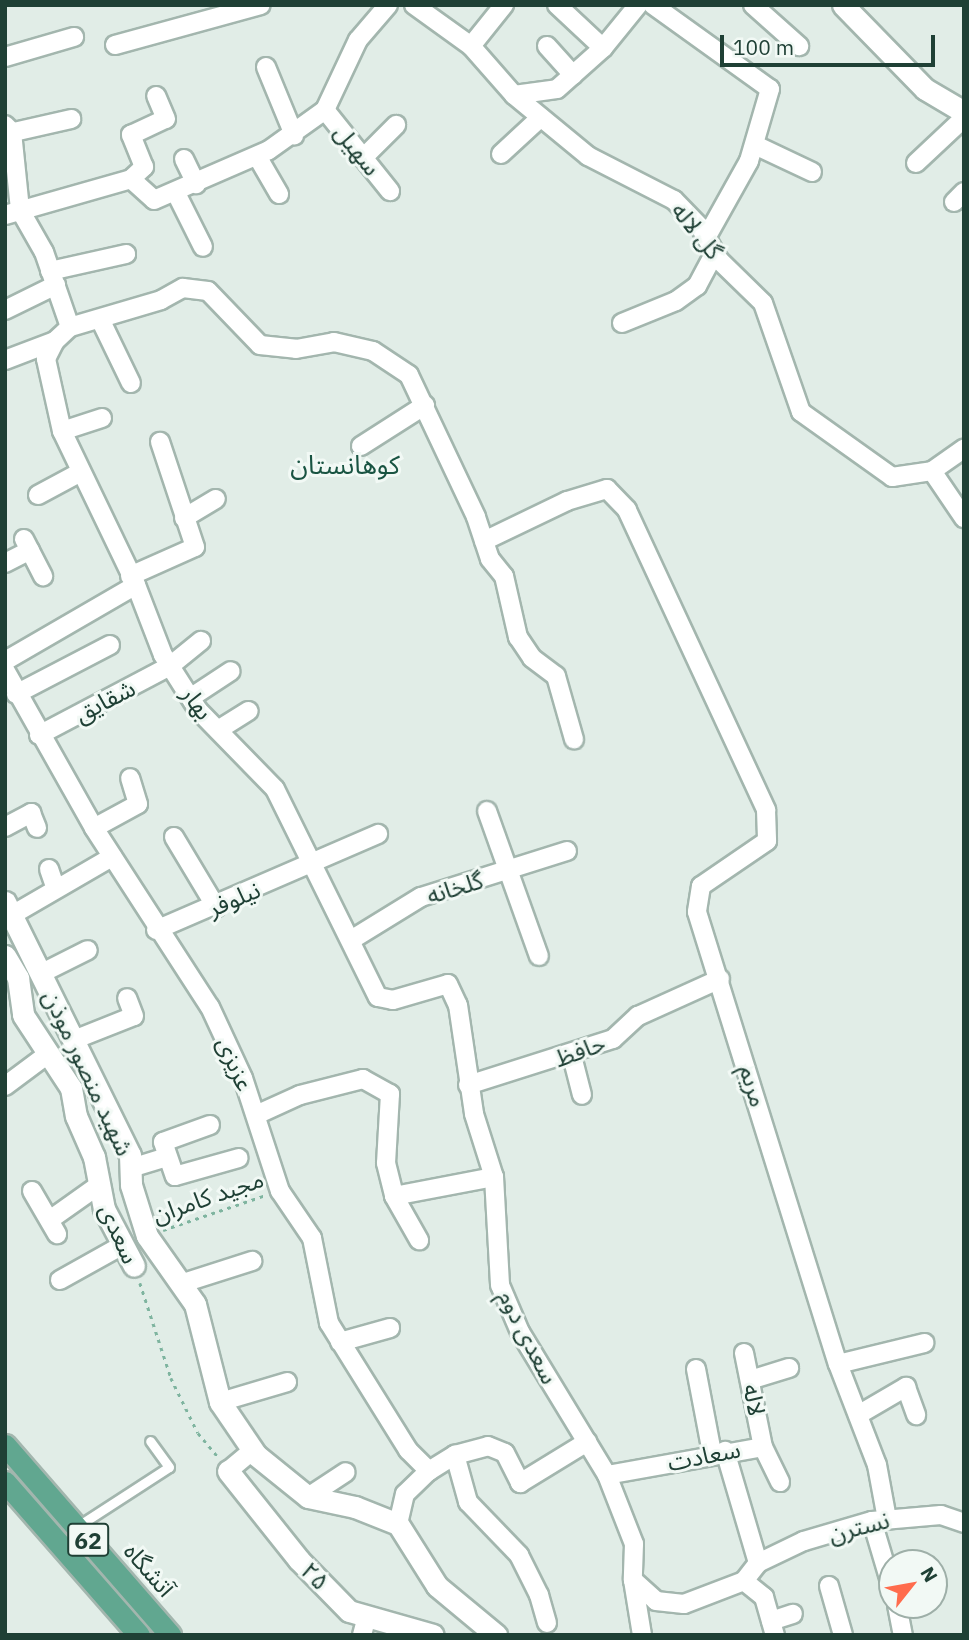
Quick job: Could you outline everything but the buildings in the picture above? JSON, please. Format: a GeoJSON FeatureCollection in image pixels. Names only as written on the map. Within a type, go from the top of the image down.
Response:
{"type":"FeatureCollection","features":[{"type":"Feature","properties":{"kind":"main road","name":"آتشگاه"},"geometry":{"type":"LineString","coordinates":[[5,1445],[170,1635]]}},
{"type":"Feature","properties":{"kind":"main road","name":"آتشگاه"},"geometry":{"type":"LineString","coordinates":[[5,1482],[139,1635]]}},
{"type":"Feature","properties":{"kind":"street"},"geometry":{"type":"LineString","coordinates":[[115,45],[261,5]]}},
{"type":"Feature","properties":{"kind":"street"},"geometry":{"type":"LineString","coordinates":[[131,179],[154,200],[176,193],[257,156],[294,135],[325,110],[358,40],[388,5]]}},
{"type":"Feature","properties":{"kind":"street"},"geometry":{"type":"LineString","coordinates":[[471,46],[504,5]]}},
{"type":"Feature","properties":{"kind":"street"},"geometry":{"type":"LineString","coordinates":[[557,5],[603,48]]}},
{"type":"Feature","properties":{"kind":"street"},"geometry":{"type":"LineString","coordinates":[[514,95],[557,89],[603,48],[638,5]]}},
{"type":"Feature","properties":{"kind":"street"},"geometry":{"type":"LineString","coordinates":[[622,323],[647,309],[676,301],[697,286],[711,245],[755,145],[770,89],[653,5]]}},
{"type":"Feature","properties":{"kind":"street"},"geometry":{"type":"LineString","coordinates":[[752,5],[799,46]]}},
{"type":"Feature","properties":{"kind":"street"},"geometry":{"type":"LineString","coordinates":[[843,5],[925,89],[964,112]]}},
{"type":"Feature","properties":{"kind":"street","name":"گل لاله"},"geometry":{"type":"LineString","coordinates":[[419,7],[471,46],[514,95],[588,156],[674,200],[763,303],[801,412],[892,477],[932,471]]}},
{"type":"Feature","properties":{"kind":"street"},"geometry":{"type":"LineString","coordinates":[[5,57],[74,37]]}},
{"type":"Feature","properties":{"kind":"street"},"geometry":{"type":"LineString","coordinates":[[547,46],[573,75]]}},
{"type":"Feature","properties":{"kind":"street"},"geometry":{"type":"LineString","coordinates":[[266,67],[294,135]]}},
{"type":"Feature","properties":{"kind":"street"},"geometry":{"type":"LineString","coordinates":[[13,213],[131,179],[144,167],[131,135],[166,119],[156,96]]}},
{"type":"Feature","properties":{"kind":"street","name":"سهیل"},"geometry":{"type":"LineString","coordinates":[[325,110],[390,191]]}},
{"type":"Feature","properties":{"kind":"street"},"geometry":{"type":"LineString","coordinates":[[501,154],[541,117]]}},
{"type":"Feature","properties":{"kind":"street"},"geometry":{"type":"LineString","coordinates":[[916,163],[964,118]]}},
{"type":"Feature","properties":{"kind":"street"},"geometry":{"type":"LineString","coordinates":[[71,119],[8,130],[13,213],[53,278],[71,327]]}},
{"type":"Feature","properties":{"kind":"street"},"geometry":{"type":"LineString","coordinates":[[363,158],[396,125]]}},
{"type":"Feature","properties":{"kind":"street"},"geometry":{"type":"LineString","coordinates":[[755,145],[812,172]]}},
{"type":"Feature","properties":{"kind":"street"},"geometry":{"type":"LineString","coordinates":[[257,156],[279,194]]}},
{"type":"Feature","properties":{"kind":"street"},"geometry":{"type":"LineString","coordinates":[[184,159],[196,184]]}},
{"type":"Feature","properties":{"kind":"street"},"geometry":{"type":"LineString","coordinates":[[176,193],[203,247]]}},
{"type":"Feature","properties":{"kind":"street"},"geometry":{"type":"LineString","coordinates":[[5,310],[53,278],[126,254]]}},
{"type":"Feature","properties":{"kind":"street"},"geometry":{"type":"LineString","coordinates":[[5,360],[55,341],[71,327],[162,300],[183,288],[208,291],[260,345],[296,349],[334,342],[373,351],[409,375],[425,405],[490,559],[504,576],[518,637],[532,657],[556,676],[574,739]]}},
{"type":"Feature","properties":{"kind":"street"},"geometry":{"type":"LineString","coordinates":[[100,319],[131,383]]}},
{"type":"Feature","properties":{"kind":"street","name":"بهار"},"geometry":{"type":"LineString","coordinates":[[55,341],[46,359],[62,431],[170,666],[193,696],[198,710],[275,789],[378,997],[393,1000],[448,984]]}},
{"type":"Feature","properties":{"kind":"street"},"geometry":{"type":"LineString","coordinates":[[360,446],[425,405]]}},
{"type":"Feature","properties":{"kind":"street"},"geometry":{"type":"LineString","coordinates":[[62,431],[102,418]]}},
{"type":"Feature","properties":{"kind":"street"},"geometry":{"type":"LineString","coordinates":[[5,661],[133,581],[195,547],[160,442]]}},
{"type":"Feature","properties":{"kind":"street"},"geometry":{"type":"LineString","coordinates":[[964,449],[932,471],[964,518]]}},
{"type":"Feature","properties":{"kind":"street"},"geometry":{"type":"LineString","coordinates":[[38,495],[79,473]]}},
{"type":"Feature","properties":{"kind":"street","name":"مریم"},"geometry":{"type":"LineString","coordinates":[[484,541],[567,501],[607,489],[627,510],[766,810],[767,841],[701,886],[697,912],[838,1364],[877,1465],[879,1520],[885,1549]]}},
{"type":"Feature","properties":{"kind":"street"},"geometry":{"type":"LineString","coordinates":[[184,518],[216,499]]}},
{"type":"Feature","properties":{"kind":"street"},"geometry":{"type":"LineString","coordinates":[[5,563],[27,545],[43,576]]}},
{"type":"Feature","properties":{"kind":"street","name":"شقایق"},"geometry":{"type":"LineString","coordinates":[[39,735],[170,666],[201,641]]}},
{"type":"Feature","properties":{"kind":"street"},"geometry":{"type":"LineString","coordinates":[[16,694],[110,645]]}},
{"type":"Feature","properties":{"kind":"street","name":"عزیزی"},"geometry":{"type":"LineString","coordinates":[[5,670],[39,735],[94,828],[156,930],[209,1007],[256,1115],[280,1191],[312,1238],[329,1323],[408,1450],[429,1471]]}},
{"type":"Feature","properties":{"kind":"street"},"geometry":{"type":"LineString","coordinates":[[193,696],[231,671]]}},
{"type":"Feature","properties":{"kind":"street"},"geometry":{"type":"LineString","coordinates":[[218,730],[248,711]]}},
{"type":"Feature","properties":{"kind":"street"},"geometry":{"type":"LineString","coordinates":[[94,828],[138,804],[130,778]]}},
{"type":"Feature","properties":{"kind":"street"},"geometry":{"type":"LineString","coordinates":[[487,811],[506,873],[539,956]]}},
{"type":"Feature","properties":{"kind":"street"},"geometry":{"type":"LineString","coordinates":[[5,827],[31,813],[37,828]]}},
{"type":"Feature","properties":{"kind":"street","name":"نیلوفر"},"geometry":{"type":"LineString","coordinates":[[156,930],[311,866],[378,834]]}},
{"type":"Feature","properties":{"kind":"street"},"geometry":{"type":"LineString","coordinates":[[174,837],[216,907]]}},
{"type":"Feature","properties":{"kind":"street","name":"گلخانه"},"geometry":{"type":"LineString","coordinates":[[351,940],[421,897],[506,873],[567,851]]}},
{"type":"Feature","properties":{"kind":"street"},"geometry":{"type":"LineString","coordinates":[[9,909],[56,889],[112,857]]}},
{"type":"Feature","properties":{"kind":"street"},"geometry":{"type":"LineString","coordinates":[[48,869],[56,889]]}},
{"type":"Feature","properties":{"kind":"street","name":"شهید منصور موذن"},"geometry":{"type":"LineString","coordinates":[[9,909],[76,1039],[130,1155],[144,1229],[195,1304],[220,1402],[252,1451],[307,1497],[355,1507],[398,1524]]}},
{"type":"Feature","properties":{"kind":"street"},"geometry":{"type":"LineString","coordinates":[[42,973],[88,950]]}},
{"type":"Feature","properties":{"kind":"street","name":"سعدی"},"geometry":{"type":"LineString","coordinates":[[5,956],[18,978],[12,998],[71,1088],[104,1209],[134,1266]]}},
{"type":"Feature","properties":{"kind":"street","name":"حافظ"},"geometry":{"type":"LineString","coordinates":[[468,1085],[572,1056],[613,1039],[638,1016],[720,979]]}},
{"type":"Feature","properties":{"kind":"street","name":"سعدی دوم"},"geometry":{"type":"LineString","coordinates":[[448,984],[458,1005],[468,1085],[494,1177],[499,1285],[520,1332],[607,1475],[634,1544],[632,1580],[642,1635]]}},
{"type":"Feature","properties":{"kind":"street"},"geometry":{"type":"LineString","coordinates":[[76,1039],[134,1016],[127,998]]}},
{"type":"Feature","properties":{"kind":"street"},"geometry":{"type":"LineString","coordinates":[[5,1086],[48,1054]]}},
{"type":"Feature","properties":{"kind":"street"},"geometry":{"type":"LineString","coordinates":[[572,1056],[582,1095]]}},
{"type":"Feature","properties":{"kind":"street"},"geometry":{"type":"LineString","coordinates":[[256,1115],[300,1096],[363,1079],[390,1094],[386,1163],[394,1196],[419,1240]]}},
{"type":"Feature","properties":{"kind":"street"},"geometry":{"type":"LineString","coordinates":[[210,1125],[163,1142],[174,1176],[239,1158]]}},
{"type":"Feature","properties":{"kind":"street"},"geometry":{"type":"LineString","coordinates":[[131,1168],[166,1157]]}},
{"type":"Feature","properties":{"kind":"street"},"geometry":{"type":"LineString","coordinates":[[394,1196],[494,1177]]}},
{"type":"Feature","properties":{"kind":"street"},"geometry":{"type":"LineString","coordinates":[[32,1191],[54,1226],[99,1185]]}},
{"type":"Feature","properties":{"kind":"street"},"geometry":{"type":"LineString","coordinates":[[60,1280],[119,1238],[144,1229]]}},
{"type":"Feature","properties":{"kind":"street"},"geometry":{"type":"LineString","coordinates":[[180,1284],[252,1261]]}},
{"type":"Feature","properties":{"kind":"street"},"geometry":{"type":"LineString","coordinates":[[340,1342],[390,1328]]}},
{"type":"Feature","properties":{"kind":"street"},"geometry":{"type":"LineString","coordinates":[[838,1364],[925,1343]]}},
{"type":"Feature","properties":{"kind":"street","name":"لاله"},"geometry":{"type":"LineString","coordinates":[[744,1353],[763,1447]]}},
{"type":"Feature","properties":{"kind":"street"},"geometry":{"type":"LineString","coordinates":[[750,1380],[789,1368]]}},
{"type":"Feature","properties":{"kind":"street"},"geometry":{"type":"LineString","coordinates":[[632,1580],[656,1601],[684,1604],[744,1581],[758,1563],[719,1452],[696,1369]]}},
{"type":"Feature","properties":{"kind":"street"},"geometry":{"type":"LineString","coordinates":[[220,1402],[287,1382]]}},
{"type":"Feature","properties":{"kind":"street"},"geometry":{"type":"LineString","coordinates":[[859,1415],[906,1387],[916,1415]]}},
{"type":"Feature","properties":{"kind":"street"},"geometry":{"type":"LineString","coordinates":[[496,1635],[437,1586],[398,1524],[405,1494],[429,1471],[455,1455],[488,1446],[505,1453],[520,1483],[587,1442]]}},
{"type":"Feature","properties":{"kind":"street","name":"سعادت"},"geometry":{"type":"LineString","coordinates":[[607,1475],[719,1452],[763,1447],[780,1482]]}},
{"type":"Feature","properties":{"kind":"street"},"geometry":{"type":"LineString","coordinates":[[228,1471],[252,1451]]}},
{"type":"Feature","properties":{"kind":"street"},"geometry":{"type":"LineString","coordinates":[[455,1455],[468,1502],[519,1555],[539,1594],[547,1623]]}},
{"type":"Feature","properties":{"kind":"street","name":"۲۵"},"geometry":{"type":"LineString","coordinates":[[228,1471],[299,1560],[364,1625],[433,1635]]}},
{"type":"Feature","properties":{"kind":"street"},"geometry":{"type":"LineString","coordinates":[[307,1497],[346,1472]]}},
{"type":"Feature","properties":{"kind":"street"},"geometry":{"type":"LineString","coordinates":[[941,1515],[964,1506]]}},
{"type":"Feature","properties":{"kind":"street","name":"نسترن"},"geometry":{"type":"LineString","coordinates":[[758,1563],[804,1541],[879,1520],[941,1515],[964,1523]]}},
{"type":"Feature","properties":{"kind":"street"},"geometry":{"type":"LineString","coordinates":[[744,1581],[764,1597],[773,1628],[793,1614]]}},
{"type":"Feature","properties":{"kind":"street"},"geometry":{"type":"LineString","coordinates":[[830,1586],[843,1635]]}},
{"type":"Feature","properties":{"kind":"lane"},"geometry":{"type":"LineString","coordinates":[[76,1527],[169,1466],[150,1441]]}},
{"type":"Feature","properties":{"kind":"path","name":"مجید کامران"},"geometry":{"type":"LineString","coordinates":[[144,1229],[280,1191]]}},
{"type":"Feature","properties":{"kind":"path","name":"سعدی"},"geometry":{"type":"LineString","coordinates":[[134,1266],[171,1378],[198,1433],[228,1471]]}},
{"type":"Feature","properties":{"kind":"district","name":"کوهانستان"},"geometry":{"type":"Point","coordinates":[345,465]}}]}
